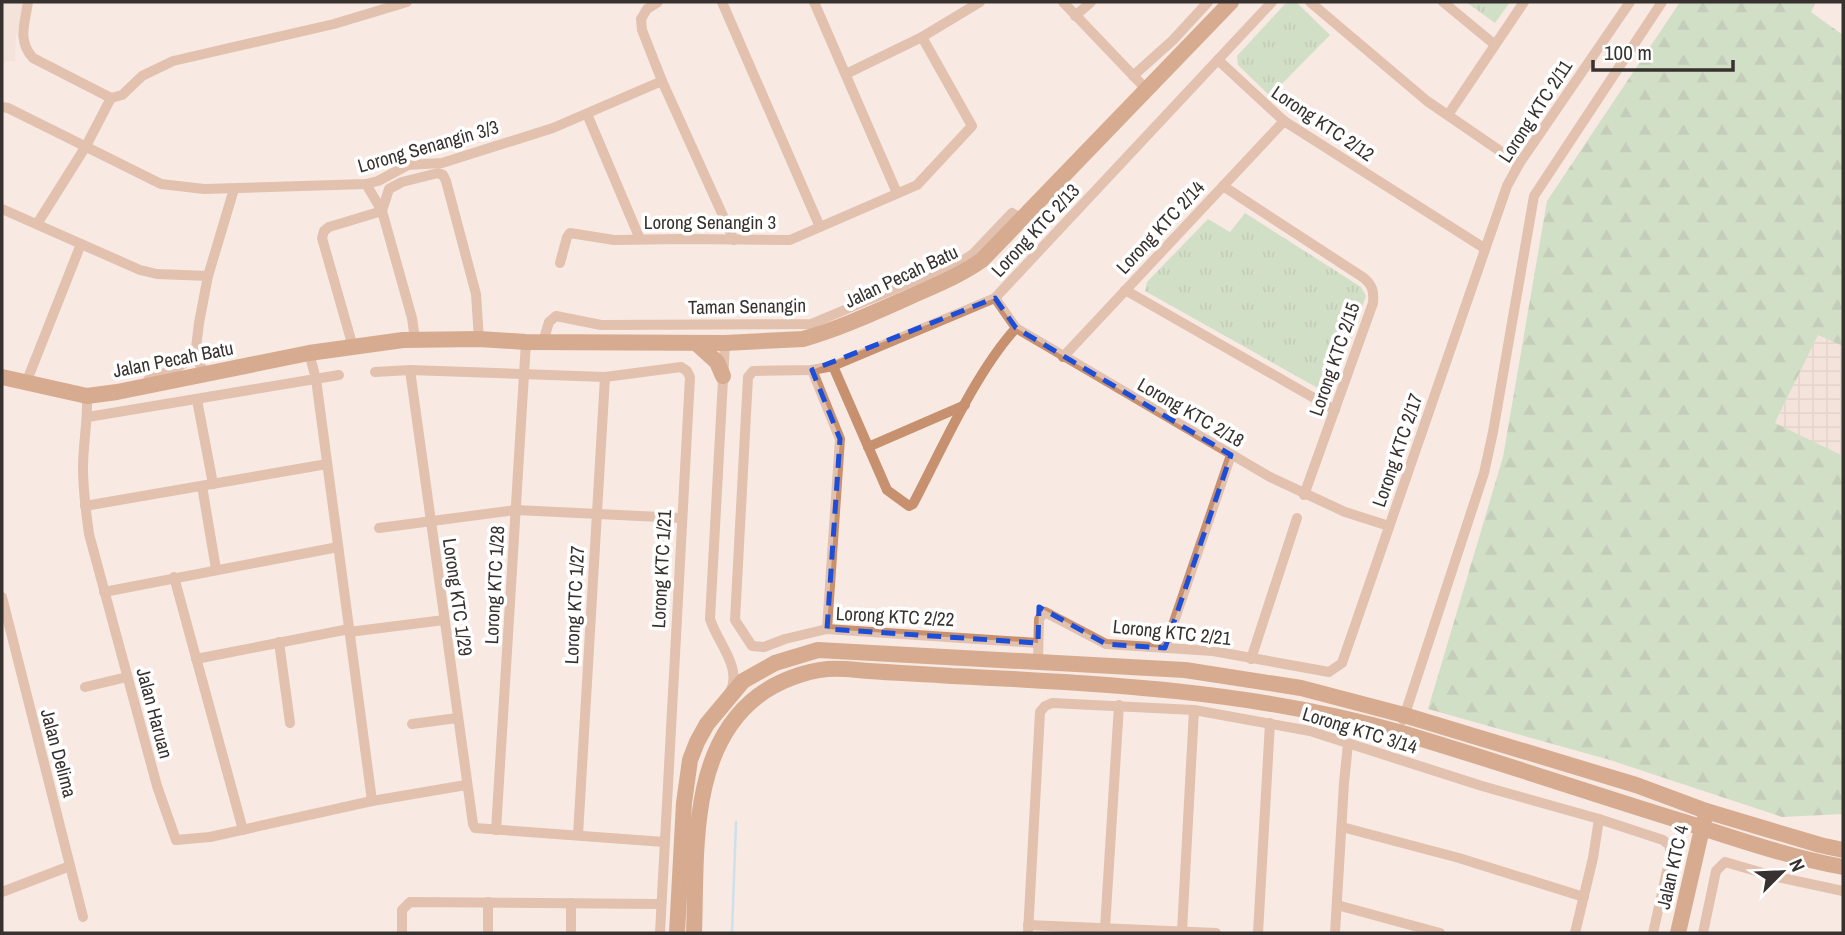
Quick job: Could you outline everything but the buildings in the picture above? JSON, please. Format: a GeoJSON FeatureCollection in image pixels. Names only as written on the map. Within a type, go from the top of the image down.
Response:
{"type":"FeatureCollection","features":[{"type":"Feature","properties":{"kind":"street"},"geometry":{"type":"LineString","coordinates":[[28,2],[22,41],[26,50],[33,58],[111,98],[122,95],[142,76],[173,61],[334,24],[407,2]]}},
{"type":"Feature","properties":{"kind":"street"},"geometry":{"type":"LineString","coordinates":[[658,2],[647,9],[641,19],[642,30],[662,81],[734,240]]}},
{"type":"Feature","properties":{"kind":"street"},"geometry":{"type":"LineString","coordinates":[[722,2],[820,227]]}},
{"type":"Feature","properties":{"kind":"street"},"geometry":{"type":"LineString","coordinates":[[814,2],[897,193]]}},
{"type":"Feature","properties":{"kind":"street"},"geometry":{"type":"LineString","coordinates":[[846,74],[922,37],[980,2]]}},
{"type":"Feature","properties":{"kind":"street"},"geometry":{"type":"LineString","coordinates":[[1063,2],[1146,89]]}},
{"type":"Feature","properties":{"kind":"street"},"geometry":{"type":"LineString","coordinates":[[1075,16],[1091,2]]}},
{"type":"Feature","properties":{"kind":"street"},"geometry":{"type":"LineString","coordinates":[[1133,76],[1173,40],[1209,2]]}},
{"type":"Feature","properties":{"kind":"street","name":"Jalan Pecah Batu"},"geometry":{"type":"LineString","coordinates":[[2,377],[87,396],[309,353],[415,339],[725,343],[803,339],[841,327],[962,273],[982,260],[1231,2]]}},
{"type":"Feature","properties":{"kind":"street"},"geometry":{"type":"LineString","coordinates":[[1217,60],[1272,2]]}},
{"type":"Feature","properties":{"kind":"street"},"geometry":{"type":"LineString","coordinates":[[1310,2],[1400,79],[1519,164]]}},
{"type":"Feature","properties":{"kind":"street"},"geometry":{"type":"LineString","coordinates":[[1443,2],[1494,44]]}},
{"type":"Feature","properties":{"kind":"street"},"geometry":{"type":"LineString","coordinates":[[1448,115],[1524,2]]}},
{"type":"Feature","properties":{"kind":"street","name":"Lorong KTC 2/11"},"geometry":{"type":"LineString","coordinates":[[1484,248],[1507,186],[1519,164],[1630,2]]}},
{"type":"Feature","properties":{"kind":"street"},"geometry":{"type":"LineString","coordinates":[[1400,733],[1484,473],[1534,196],[1662,2]]}},
{"type":"Feature","properties":{"kind":"street","name":"Lorong Senangin 3"},"geometry":{"type":"LineString","coordinates":[[560,263],[570,233],[614,240],[790,240],[917,185],[972,126],[922,37]]}},
{"type":"Feature","properties":{"kind":"street","name":"Lorong KTC 2/12"},"geometry":{"type":"LineString","coordinates":[[1217,60],[1283,121],[1484,248]]}},
{"type":"Feature","properties":{"kind":"street","name":"Lorong KTC 2/13"},"geometry":{"type":"LineString","coordinates":[[752,646],[735,620],[748,377],[753,371],[812,370],[832,366],[995,298],[1217,60]]}},
{"type":"Feature","properties":{"kind":"street","name":"Lorong Senangin 3/3"},"geometry":{"type":"LineString","coordinates":[[2,107],[161,184],[234,189],[366,184],[378,181],[408,165],[442,163],[553,128],[662,81]]}},
{"type":"Feature","properties":{"kind":"street"},"geometry":{"type":"LineString","coordinates":[[37,224],[86,146],[111,98]]}},
{"type":"Feature","properties":{"kind":"street"},"geometry":{"type":"LineString","coordinates":[[587,114],[640,239]]}},
{"type":"Feature","properties":{"kind":"street","name":"Lorong KTC 2/14"},"geometry":{"type":"LineString","coordinates":[[1063,357],[1283,121]]}},
{"type":"Feature","properties":{"kind":"street"},"geometry":{"type":"LineString","coordinates":[[382,211],[389,189],[402,182],[438,173],[443,175],[476,294],[479,339]]}},
{"type":"Feature","properties":{"kind":"street"},"geometry":{"type":"LineString","coordinates":[[366,184],[382,211],[412,318],[415,339]]}},
{"type":"Feature","properties":{"kind":"street","name":"Lorong KTC 2/15"},"geometry":{"type":"LineString","coordinates":[[1223,186],[1371,284],[1373,303],[1304,495]]}},
{"type":"Feature","properties":{"kind":"street"},"geometry":{"type":"LineString","coordinates":[[205,374],[195,356],[208,276],[234,189]]}},
{"type":"Feature","properties":{"kind":"street"},"geometry":{"type":"LineString","coordinates":[[353,347],[322,238],[329,227],[382,211]]}},
{"type":"Feature","properties":{"kind":"street"},"geometry":{"type":"LineString","coordinates":[[3,213],[37,224],[147,272],[208,276]]}},
{"type":"Feature","properties":{"kind":"street","name":"Taman Senangin"},"geometry":{"type":"LineString","coordinates":[[535,342],[556,316],[601,324],[811,324],[962,261],[1012,213],[1020,218]]}},
{"type":"Feature","properties":{"kind":"street"},"geometry":{"type":"LineString","coordinates":[[26,383],[81,244]]}},
{"type":"Feature","properties":{"kind":"street","name":"Lorong KTC 2/17"},"geometry":{"type":"LineString","coordinates":[[1342,663],[1484,248]]}},
{"type":"Feature","properties":{"kind":"street"},"geometry":{"type":"LineString","coordinates":[[1125,290],[1335,410]]}},
{"type":"Feature","properties":{"kind":"street","name":"Lorong KTC 2/18"},"geometry":{"type":"LineString","coordinates":[[995,298],[1016,328],[1231,455],[1304,495],[1389,526]]}},
{"type":"Feature","properties":{"kind":"street"},"geometry":{"type":"LineString","coordinates":[[832,366],[887,490],[909,506],[965,405],[1004,341],[1016,328]]}},
{"type":"Feature","properties":{"kind":"street","name":"Lorong KTC 1/28"},"geometry":{"type":"LineString","coordinates":[[496,830],[524,376],[535,342]]}},
{"type":"Feature","properties":{"kind":"street"},"geometry":{"type":"LineString","coordinates":[[696,343],[717,362],[723,376]]}},
{"type":"Feature","properties":{"kind":"street"},"geometry":{"type":"LineString","coordinates":[[677,933],[684,803],[690,760],[696,742],[734,684],[732,666],[710,619],[725,343]]}},
{"type":"Feature","properties":{"kind":"street"},"geometry":{"type":"LineString","coordinates":[[309,353],[316,379],[372,802]]}},
{"type":"Feature","properties":{"kind":"street"},"geometry":{"type":"LineString","coordinates":[[117,392],[178,368],[195,356]]}},
{"type":"Feature","properties":{"kind":"street","name":"Lorong KTC 1/21"},"geometry":{"type":"LineString","coordinates":[[375,372],[410,370],[605,377],[681,367],[688,371],[690,377],[660,933]]}},
{"type":"Feature","properties":{"kind":"street","name":"Lorong KTC 1/29"},"geometry":{"type":"LineString","coordinates":[[410,370],[471,820],[475,828],[496,830]]}},
{"type":"Feature","properties":{"kind":"street"},"geometry":{"type":"LineString","coordinates":[[812,370],[840,439],[827,629]]}},
{"type":"Feature","properties":{"kind":"street"},"geometry":{"type":"LineString","coordinates":[[88,417],[339,375]]}},
{"type":"Feature","properties":{"kind":"street","name":"Lorong KTC 1/27"},"geometry":{"type":"LineString","coordinates":[[578,835],[605,377]]}},
{"type":"Feature","properties":{"kind":"street","name":"Jalan Haruan"},"geometry":{"type":"LineString","coordinates":[[87,396],[88,417],[83,466],[89,534],[157,786],[174,838],[178,842],[466,785]]}},
{"type":"Feature","properties":{"kind":"street"},"geometry":{"type":"LineString","coordinates":[[197,400],[216,569]]}},
{"type":"Feature","properties":{"kind":"street"},"geometry":{"type":"LineString","coordinates":[[868,447],[965,405]]}},
{"type":"Feature","properties":{"kind":"street"},"geometry":{"type":"LineString","coordinates":[[1165,648],[1231,455]]}},
{"type":"Feature","properties":{"kind":"street"},"geometry":{"type":"LineString","coordinates":[[85,506],[327,464]]}},
{"type":"Feature","properties":{"kind":"street"},"geometry":{"type":"LineString","coordinates":[[379,528],[516,510],[681,518]]}},
{"type":"Feature","properties":{"kind":"street"},"geometry":{"type":"LineString","coordinates":[[1251,659],[1297,518]]}},
{"type":"Feature","properties":{"kind":"street"},"geometry":{"type":"LineString","coordinates":[[104,592],[338,547]]}},
{"type":"Feature","properties":{"kind":"street"},"geometry":{"type":"LineString","coordinates":[[174,577],[243,830]]}},
{"type":"Feature","properties":{"kind":"street","name":"Jalan Delima"},"geometry":{"type":"LineString","coordinates":[[2,597],[5,628],[83,917]]}},
{"type":"Feature","properties":{"kind":"street","name":"Lorong KTC 2/21"},"geometry":{"type":"LineString","coordinates":[[1038,643],[1039,619],[1045,612],[1106,644],[1213,651],[1329,671],[1342,663]]}},
{"type":"Feature","properties":{"kind":"street"},"geometry":{"type":"LineString","coordinates":[[196,659],[349,630],[444,620]]}},
{"type":"Feature","properties":{"kind":"street","name":"Lorong KTC 2/22"},"geometry":{"type":"LineString","coordinates":[[752,646],[764,647],[827,629],[1038,643]]}},
{"type":"Feature","properties":{"kind":"street"},"geometry":{"type":"LineString","coordinates":[[279,642],[290,723]]}},
{"type":"Feature","properties":{"kind":"street"},"geometry":{"type":"LineString","coordinates":[[1038,643],[1038,662]]}},
{"type":"Feature","properties":{"kind":"street"},"geometry":{"type":"LineString","coordinates":[[727,697],[743,681],[775,663],[818,650],[1218,673],[1301,688],[1404,715],[1636,785],[1706,811],[1843,850]]}},
{"type":"Feature","properties":{"kind":"street"},"geometry":{"type":"LineString","coordinates":[[732,666],[755,674]]}},
{"type":"Feature","properties":{"kind":"street"},"geometry":{"type":"LineString","coordinates":[[694,933],[700,804],[718,745],[744,708],[758,695],[779,683],[828,669],[1043,680],[1213,695],[1323,714],[1400,733],[1702,828],[1815,862],[1843,867]]}},
{"type":"Feature","properties":{"kind":"street"},"geometry":{"type":"LineString","coordinates":[[85,687],[127,677]]}},
{"type":"Feature","properties":{"kind":"street","name":"Lorong KTC 3/14"},"geometry":{"type":"LineString","coordinates":[[1028,929],[1040,712],[1052,703],[1194,710],[1310,731],[1663,841],[1669,845],[1671,853],[1653,933]]}},
{"type":"Feature","properties":{"kind":"street"},"geometry":{"type":"LineString","coordinates":[[1105,928],[1119,705]]}},
{"type":"Feature","properties":{"kind":"street"},"geometry":{"type":"LineString","coordinates":[[1182,931],[1194,710]]}},
{"type":"Feature","properties":{"kind":"street"},"geometry":{"type":"LineString","coordinates":[[412,724],[457,718]]}},
{"type":"Feature","properties":{"kind":"street"},"geometry":{"type":"LineString","coordinates":[[1258,933],[1270,723]]}},
{"type":"Feature","properties":{"kind":"street"},"geometry":{"type":"LineString","coordinates":[[1335,933],[1348,744]]}},
{"type":"Feature","properties":{"kind":"street","name":"Jalan KTC 4"},"geometry":{"type":"LineString","coordinates":[[1678,933],[1706,811]]}},
{"type":"Feature","properties":{"kind":"street"},"geometry":{"type":"LineString","coordinates":[[1575,933],[1599,819]]}},
{"type":"Feature","properties":{"kind":"street"},"geometry":{"type":"LineString","coordinates":[[1342,827],[1459,858],[1584,897]]}},
{"type":"Feature","properties":{"kind":"street"},"geometry":{"type":"LineString","coordinates":[[496,830],[664,842]]}},
{"type":"Feature","properties":{"kind":"street"},"geometry":{"type":"LineString","coordinates":[[1703,933],[1716,871],[1725,862],[1777,877],[1843,891]]}},
{"type":"Feature","properties":{"kind":"street"},"geometry":{"type":"LineString","coordinates":[[2,892],[70,866]]}},
{"type":"Feature","properties":{"kind":"street"},"geometry":{"type":"LineString","coordinates":[[402,933],[402,910],[410,902],[661,904]]}},
{"type":"Feature","properties":{"kind":"street"},"geometry":{"type":"LineString","coordinates":[[488,902],[488,933]]}},
{"type":"Feature","properties":{"kind":"street"},"geometry":{"type":"LineString","coordinates":[[571,903],[571,933]]}},
{"type":"Feature","properties":{"kind":"street"},"geometry":{"type":"LineString","coordinates":[[1337,905],[1411,929],[1440,933]]}},
{"type":"Feature","properties":{"kind":"street"},"geometry":{"type":"LineString","coordinates":[[1028,929],[1105,928],[1216,933]]}},
{"type":"Feature","properties":{"kind":"highlighted area"},"geometry":{"type":"Polygon","coordinates":[[[995,298],[1016,328],[1231,455],[1165,648],[1106,644],[1039,607],[1038,643],[827,629],[840,439],[812,370],[995,298]]]}},
{"type":"Feature","properties":{"kind":"shaded area"},"geometry":{"type":"Polygon","coordinates":[[[2,2],[24,2],[16,36],[15,61],[2,62],[2,2]]]}},
{"type":"Feature","properties":{"kind":"shaded area"},"geometry":{"type":"Polygon","coordinates":[[[1818,334],[1843,346],[1843,456],[1775,424],[1818,334]]]}},
{"type":"Feature","properties":{"kind":"green space"},"geometry":{"type":"Polygon","coordinates":[[[1296,2],[1330,35],[1270,96],[1238,65],[1237,56],[1285,4],[1296,2]]]}},
{"type":"Feature","properties":{"kind":"green space"},"geometry":{"type":"Polygon","coordinates":[[[1466,2],[1510,2],[1495,23],[1466,2]]]}},
{"type":"Feature","properties":{"kind":"green space"},"geometry":{"type":"Polygon","coordinates":[[[1680,2],[1816,2],[1811,12],[1843,35],[1843,346],[1818,335],[1775,423],[1843,456],[1843,814],[1782,817],[1610,760],[1428,709],[1503,457],[1547,201],[1680,2]]]}},
{"type":"Feature","properties":{"kind":"green space"},"geometry":{"type":"Polygon","coordinates":[[[1245,213],[1361,287],[1366,296],[1333,387],[1323,391],[1145,291],[1147,282],[1208,219],[1230,232],[1245,213]]]}},
{"type":"Feature","properties":{"kind":"waterway"},"geometry":{"type":"LineString","coordinates":[[732,933],[736,822]]}}]}
